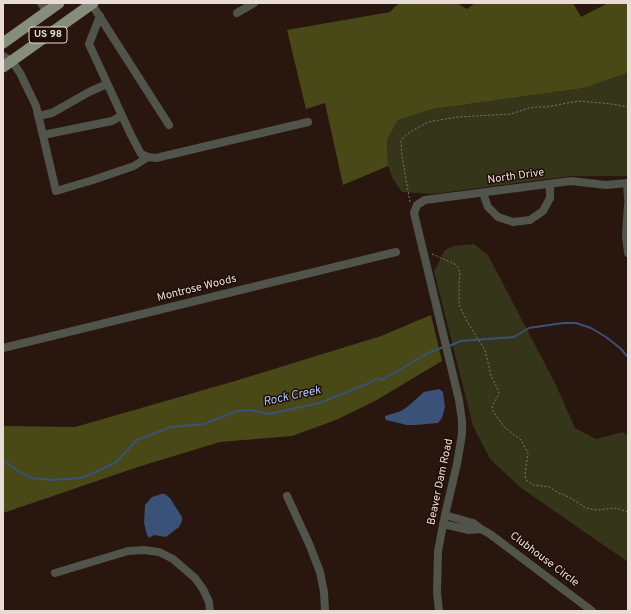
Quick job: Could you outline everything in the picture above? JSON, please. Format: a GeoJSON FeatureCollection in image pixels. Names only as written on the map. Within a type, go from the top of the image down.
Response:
{"type":"FeatureCollection","features":[{"type":"Feature","properties":{"kind":"main road","name":"US 98"},"geometry":{"type":"LineString","coordinates":[[3,43],[44,7],[59,3]]}},
{"type":"Feature","properties":{"kind":"main road","name":"US 98"},"geometry":{"type":"LineString","coordinates":[[6,61],[92,3]]}},
{"type":"Feature","properties":{"kind":"street"},"geometry":{"type":"LineString","coordinates":[[92,3],[169,125]]}},
{"type":"Feature","properties":{"kind":"street"},"geometry":{"type":"LineString","coordinates":[[237,13],[254,3]]}},
{"type":"Feature","properties":{"kind":"street"},"geometry":{"type":"LineString","coordinates":[[100,16],[89,44],[121,116],[141,154],[156,158],[308,122]]}},
{"type":"Feature","properties":{"kind":"street"},"geometry":{"type":"LineString","coordinates":[[6,61],[20,73],[36,106],[56,191],[134,166],[148,157]]}},
{"type":"Feature","properties":{"kind":"street"},"geometry":{"type":"LineString","coordinates":[[38,116],[52,112],[107,84]]}},
{"type":"Feature","properties":{"kind":"street"},"geometry":{"type":"LineString","coordinates":[[43,136],[112,121],[121,116]]}},
{"type":"Feature","properties":{"kind":"street","name":"North Drive"},"geometry":{"type":"LineString","coordinates":[[423,249],[414,213],[417,205],[424,200],[571,181],[606,185],[628,183]]}},
{"type":"Feature","properties":{"kind":"street"},"geometry":{"type":"LineString","coordinates":[[628,183],[628,199]]}},
{"type":"Feature","properties":{"kind":"street"},"geometry":{"type":"LineString","coordinates":[[483,193],[488,207],[498,217],[513,222],[530,220],[543,211],[550,198],[550,184]]}},
{"type":"Feature","properties":{"kind":"street"},"geometry":{"type":"LineString","coordinates":[[628,204],[626,236],[628,253]]}},
{"type":"Feature","properties":{"kind":"street","name":"Beaver Dam Road"},"geometry":{"type":"LineString","coordinates":[[423,249],[450,359],[462,420],[462,434],[457,464],[438,550],[437,592],[439,611]]}},
{"type":"Feature","properties":{"kind":"street","name":"Montrose Woods"},"geometry":{"type":"LineString","coordinates":[[3,348],[396,252]]}},
{"type":"Feature","properties":{"kind":"street"},"geometry":{"type":"LineString","coordinates":[[288,496],[320,572],[324,592],[325,611]]}},
{"type":"Feature","properties":{"kind":"street","name":"Clubhouse Circle"},"geometry":{"type":"LineString","coordinates":[[445,515],[473,523],[500,541],[592,611]]}},
{"type":"Feature","properties":{"kind":"street","name":"Clubhouse Circle"},"geometry":{"type":"LineString","coordinates":[[443,524],[469,530],[480,529]]}},
{"type":"Feature","properties":{"kind":"street"},"geometry":{"type":"LineString","coordinates":[[55,573],[128,551],[144,550],[159,552],[173,559],[195,578],[203,589],[209,602],[210,611]]}},
{"type":"Feature","properties":{"kind":"path"},"geometry":{"type":"LineString","coordinates":[[403,165],[400,145],[402,138],[428,122],[457,117],[511,114],[537,107],[546,107],[579,101],[628,107]]}},
{"type":"Feature","properties":{"kind":"path"},"geometry":{"type":"LineString","coordinates":[[423,249],[455,264],[458,267],[460,274],[459,305],[485,350],[491,376],[499,392],[492,406],[493,411],[504,427],[521,440],[527,450],[528,458],[525,474],[527,482],[534,485],[549,487],[586,508],[596,510],[616,508],[628,512]]}},
{"type":"Feature","properties":{"kind":"green space"},"geometry":{"type":"Polygon","coordinates":[[[628,73],[628,176],[570,176],[433,194],[402,192],[393,179],[388,166],[387,140],[398,120],[433,109],[584,88],[628,73]]]}},
{"type":"Feature","properties":{"kind":"green space"},"geometry":{"type":"Polygon","coordinates":[[[474,244],[488,255],[555,383],[575,428],[596,439],[623,432],[628,436],[628,562],[521,488],[490,459],[473,426],[434,271],[445,250],[454,246],[474,244]]]}},
{"type":"Feature","properties":{"kind":"shaded area"},"geometry":{"type":"Polygon","coordinates":[[[399,3],[457,3],[467,9],[475,3],[573,3],[581,17],[608,3],[628,3],[628,73],[584,88],[433,109],[398,120],[387,140],[388,166],[343,185],[325,103],[306,109],[287,30],[390,12],[399,3]]]}},
{"type":"Feature","properties":{"kind":"shaded area"},"geometry":{"type":"Polygon","coordinates":[[[431,315],[442,361],[375,401],[336,420],[292,436],[220,442],[138,467],[3,513],[3,426],[75,427],[235,381],[381,336],[431,315]]]}},
{"type":"Feature","properties":{"kind":"water"},"geometry":{"type":"Polygon","coordinates":[[[439,389],[443,392],[445,407],[442,418],[438,423],[407,425],[386,420],[385,416],[401,411],[424,392],[439,389]]]}},
{"type":"Feature","properties":{"kind":"water"},"geometry":{"type":"Polygon","coordinates":[[[165,494],[170,498],[182,517],[182,521],[179,527],[166,537],[154,535],[149,538],[144,523],[145,505],[152,497],[165,494]]]}},
{"type":"Feature","properties":{"kind":"waterway","name":"Rock Creek"},"geometry":{"type":"LineString","coordinates":[[449,346],[461,341],[514,337],[529,328],[563,323],[576,323],[591,328],[606,337],[620,348],[628,357]]}},
{"type":"Feature","properties":{"kind":"waterway","name":"Rock Creek"},"geometry":{"type":"LineString","coordinates":[[3,460],[19,472],[32,478],[52,480],[81,478],[116,462],[137,440],[171,427],[204,424],[237,411],[250,410],[269,414],[319,403],[367,384],[377,378],[382,380],[430,352],[444,347]]}}]}
